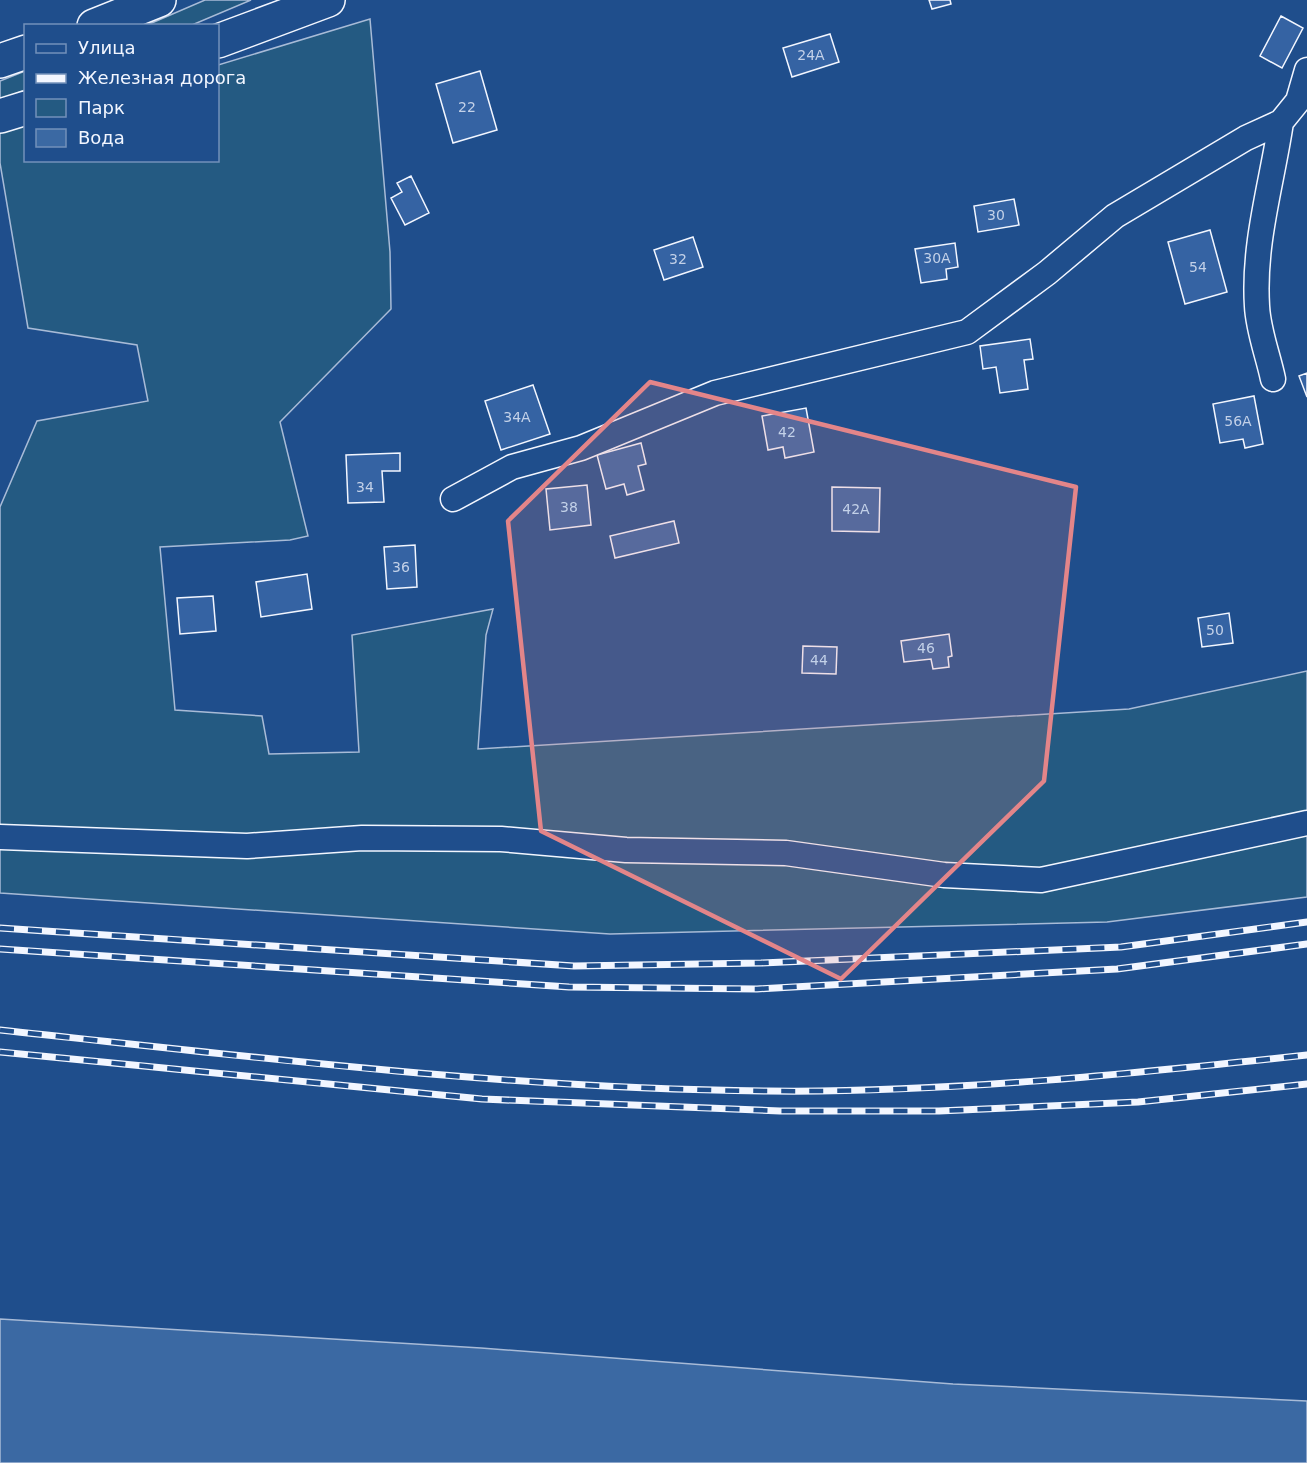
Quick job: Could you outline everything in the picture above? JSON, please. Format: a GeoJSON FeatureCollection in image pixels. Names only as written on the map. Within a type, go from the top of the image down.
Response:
{"type":"FeatureCollection","features":[{"type":"Feature","properties":{"kind":"main road"},"geometry":{"type":"LineString","coordinates":[[99,24],[159,0]]}},
{"type":"Feature","properties":{"kind":"main road"},"geometry":{"type":"LineString","coordinates":[[219,36],[288,0]]}},
{"type":"Feature","properties":{"kind":"main road"},"geometry":{"type":"LineString","coordinates":[[219,41],[328,0]]}},
{"type":"Feature","properties":{"kind":"main road"},"geometry":{"type":"LineString","coordinates":[[0,61],[24,53]]}},
{"type":"Feature","properties":{"kind":"main road"},"geometry":{"type":"LineString","coordinates":[[0,116],[24,109]]}},
{"type":"Feature","properties":{"kind":"street"},"geometry":{"type":"LineString","coordinates":[[453,498],[512,467],[581,448],[715,393],[967,332],[1047,273],[1115,216],[1246,138],[1281,122],[1298,101],[1307,70]]}},
{"type":"Feature","properties":{"kind":"street"},"geometry":{"type":"LineString","coordinates":[[1273,379],[1257,307],[1259,233],[1271,186],[1281,122]]}},
{"type":"Feature","properties":{"kind":"street"},"geometry":{"type":"LineString","coordinates":[[0,837],[247,846],[362,838],[501,839],[626,850],[786,853],[944,875],[1041,880],[1307,823]]}},
{"type":"Feature","properties":{"kind":"highlighted area"},"geometry":{"type":"Polygon","coordinates":[[[650,382],[1076,487],[1044,781],[841,979],[541,831],[508,521],[650,382]]]}},
{"type":"Feature","properties":{"kind":"green space"},"geometry":{"type":"Polygon","coordinates":[[[205,0],[251,0],[194,24],[149,24],[205,0]]]}},
{"type":"Feature","properties":{"kind":"green space"},"geometry":{"type":"Polygon","coordinates":[[[370,19],[390,252],[391,309],[280,422],[308,536],[290,540],[160,547],[175,710],[262,716],[269,754],[359,752],[352,635],[493,609],[486,635],[478,749],[1129,709],[1307,671],[1307,897],[1107,922],[610,934],[0,893],[0,507],[37,421],[148,401],[137,345],[28,328],[0,163],[0,131],[24,123],[24,162],[219,162],[219,65],[370,19]]]}},
{"type":"Feature","properties":{"kind":"green space"},"geometry":{"type":"Polygon","coordinates":[[[24,71],[24,90],[0,100],[0,81],[24,71]]]}},
{"type":"Feature","properties":{"kind":"water"},"geometry":{"type":"Polygon","coordinates":[[[0,1319],[481,1348],[953,1384],[1307,1401],[1307,1463],[0,1463],[0,1319]]]}},
{"type":"Feature","properties":{"kind":"building"},"geometry":{"type":"Polygon","coordinates":[[[929,0],[950,0],[951,4],[932,9],[929,0]]]}},
{"type":"Feature","properties":{"kind":"building"},"geometry":{"type":"Polygon","coordinates":[[[1281,16],[1303,28],[1282,68],[1260,56],[1281,16]]]}},
{"type":"Feature","properties":{"kind":"building"},"geometry":{"type":"Polygon","coordinates":[[[830,34],[839,62],[792,77],[783,48],[830,34]]]}},
{"type":"Feature","properties":{"kind":"building"},"geometry":{"type":"Polygon","coordinates":[[[480,71],[497,130],[453,143],[436,84],[480,71]]]}},
{"type":"Feature","properties":{"kind":"building"},"geometry":{"type":"Polygon","coordinates":[[[411,176],[429,213],[405,225],[391,198],[402,192],[397,183],[411,176]]]}},
{"type":"Feature","properties":{"kind":"building"},"geometry":{"type":"Polygon","coordinates":[[[1014,199],[1019,225],[978,232],[974,206],[1014,199]]]}},
{"type":"Feature","properties":{"kind":"building"},"geometry":{"type":"Polygon","coordinates":[[[1210,230],[1227,292],[1185,304],[1168,242],[1210,230]]]}},
{"type":"Feature","properties":{"kind":"building"},"geometry":{"type":"Polygon","coordinates":[[[693,237],[703,267],[664,280],[654,250],[693,237]]]}},
{"type":"Feature","properties":{"kind":"building"},"geometry":{"type":"Polygon","coordinates":[[[955,243],[958,267],[946,269],[947,279],[921,283],[915,249],[955,243]]]}},
{"type":"Feature","properties":{"kind":"building"},"geometry":{"type":"Polygon","coordinates":[[[1030,339],[1033,359],[1024,360],[1028,389],[1000,393],[996,367],[983,369],[980,346],[1030,339]]]}},
{"type":"Feature","properties":{"kind":"building"},"geometry":{"type":"Polygon","coordinates":[[[1307,373],[1307,397],[1299,376],[1307,373]]]}},
{"type":"Feature","properties":{"kind":"building"},"geometry":{"type":"Polygon","coordinates":[[[533,385],[550,434],[501,450],[485,401],[533,385]]]}},
{"type":"Feature","properties":{"kind":"building"},"geometry":{"type":"Polygon","coordinates":[[[1254,396],[1263,444],[1245,448],[1243,439],[1220,443],[1213,404],[1254,396]]]}},
{"type":"Feature","properties":{"kind":"building"},"geometry":{"type":"Polygon","coordinates":[[[806,408],[814,452],[785,458],[783,447],[768,450],[762,416],[806,408]]]}},
{"type":"Feature","properties":{"kind":"building"},"geometry":{"type":"Polygon","coordinates":[[[641,443],[646,464],[638,466],[644,490],[627,495],[624,484],[606,489],[597,455],[641,443]]]}},
{"type":"Feature","properties":{"kind":"building"},"geometry":{"type":"Polygon","coordinates":[[[400,453],[400,471],[382,471],[384,502],[348,503],[346,455],[400,453]]]}},
{"type":"Feature","properties":{"kind":"building"},"geometry":{"type":"Polygon","coordinates":[[[587,485],[591,525],[550,530],[546,489],[587,485]]]}},
{"type":"Feature","properties":{"kind":"building"},"geometry":{"type":"Polygon","coordinates":[[[832,487],[880,488],[879,532],[832,531],[832,487]]]}},
{"type":"Feature","properties":{"kind":"building"},"geometry":{"type":"Polygon","coordinates":[[[674,521],[679,543],[615,558],[610,536],[674,521]]]}},
{"type":"Feature","properties":{"kind":"building"},"geometry":{"type":"Polygon","coordinates":[[[415,545],[417,587],[387,589],[384,547],[415,545]]]}},
{"type":"Feature","properties":{"kind":"building"},"geometry":{"type":"Polygon","coordinates":[[[307,574],[312,609],[261,617],[256,582],[307,574]]]}},
{"type":"Feature","properties":{"kind":"building"},"geometry":{"type":"Polygon","coordinates":[[[213,596],[216,631],[180,634],[177,598],[213,596]]]}},
{"type":"Feature","properties":{"kind":"building"},"geometry":{"type":"Polygon","coordinates":[[[1229,613],[1233,643],[1202,647],[1198,618],[1229,613]]]}},
{"type":"Feature","properties":{"kind":"building"},"geometry":{"type":"Polygon","coordinates":[[[949,634],[952,656],[948,657],[949,667],[933,669],[931,659],[904,662],[901,641],[949,634]]]}},
{"type":"Feature","properties":{"kind":"building"},"geometry":{"type":"Polygon","coordinates":[[[803,646],[837,647],[836,674],[802,673],[803,646]]]}},
{"type":"Feature","properties":{"kind":"railway"},"geometry":{"type":"LineString","coordinates":[[0,928],[574,966],[761,963],[1121,947],[1307,922]]}},
{"type":"Feature","properties":{"kind":"railway"},"geometry":{"type":"LineString","coordinates":[[0,949],[569,987],[757,989],[1117,969],[1307,944]]}},
{"type":"Feature","properties":{"kind":"railway"},"geometry":{"type":"LineString","coordinates":[[0,1030],[287,1061],[479,1078],[672,1089],[768,1091],[903,1089],[1038,1081],[1307,1055]]}},
{"type":"Feature","properties":{"kind":"railway"},"geometry":{"type":"LineString","coordinates":[[0,1052],[482,1099],[780,1111],[939,1111],[1138,1102],[1307,1084]]}}]}
